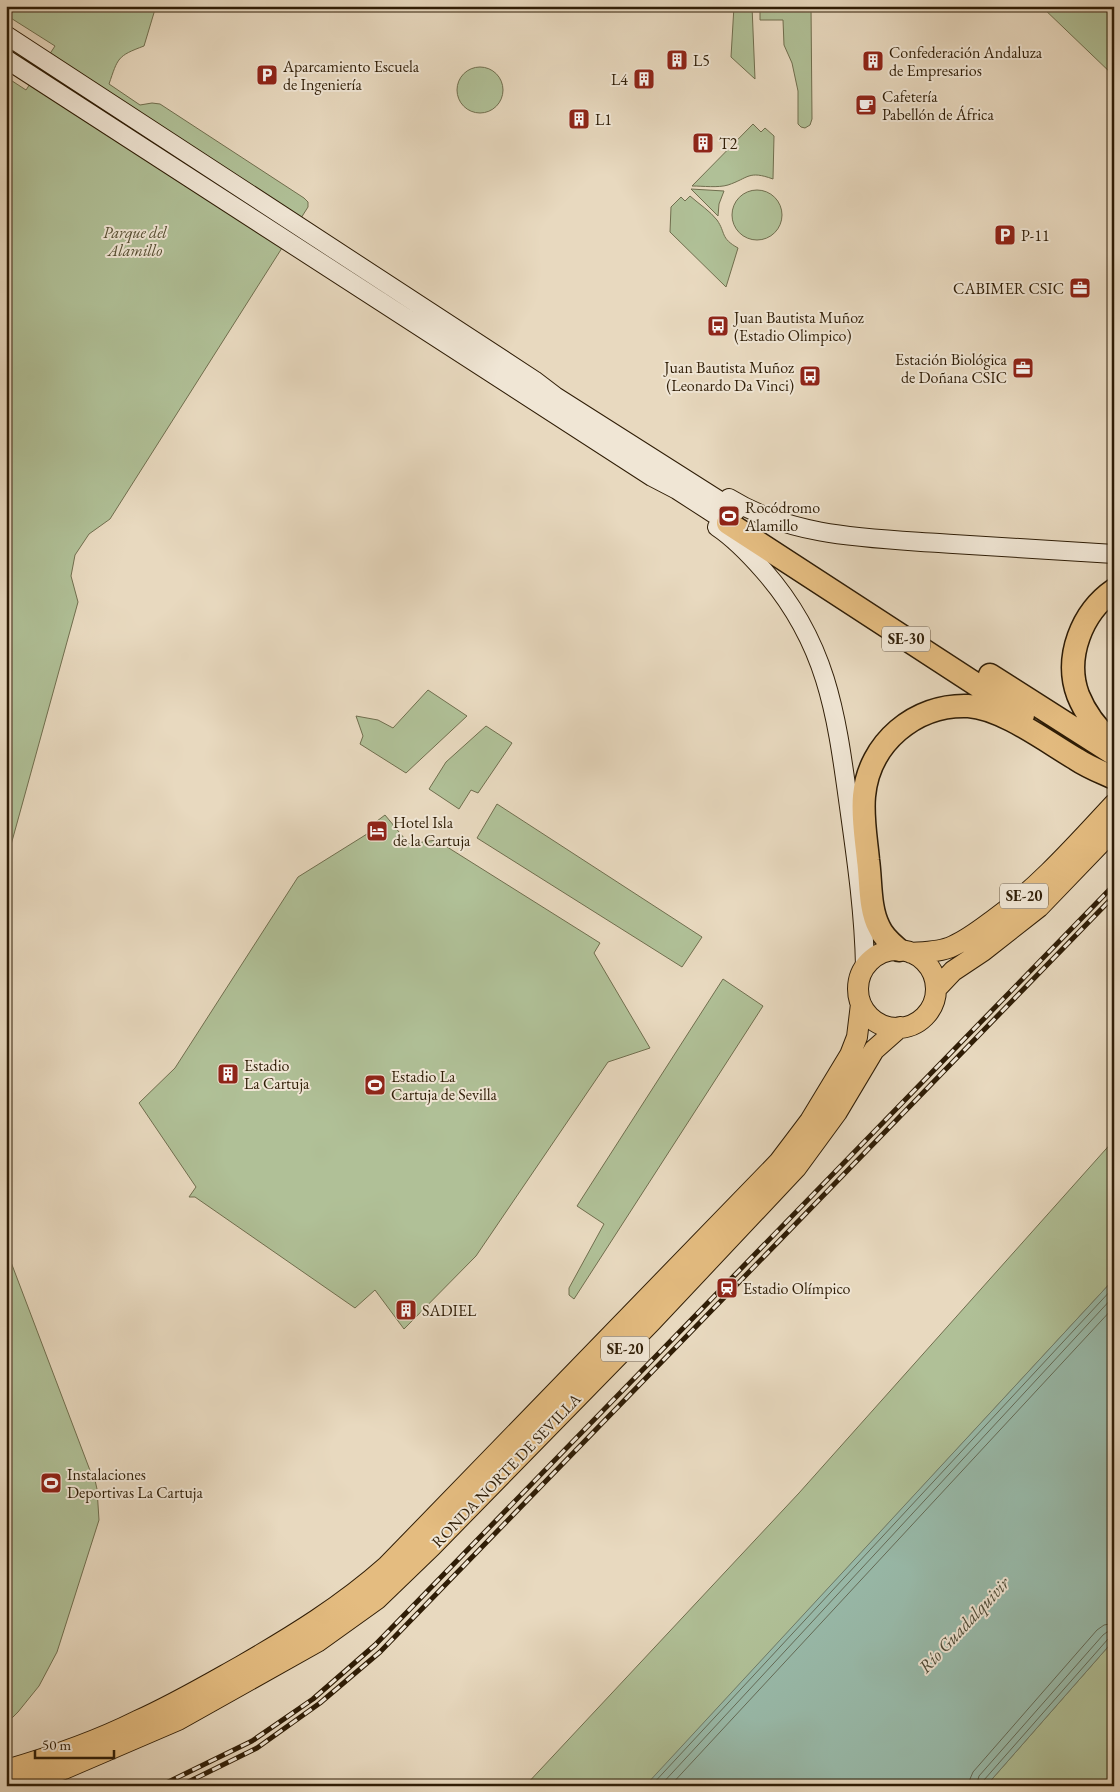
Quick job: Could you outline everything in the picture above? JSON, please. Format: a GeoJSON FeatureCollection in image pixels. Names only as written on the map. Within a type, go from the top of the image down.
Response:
{"type":"FeatureCollection","features":[{"type":"Feature","properties":{"kind":"highway","name":"SE-30"},"geometry":{"type":"LineString","coordinates":[[732,518],[1094,746],[1114,754]]}},
{"type":"Feature","properties":{"kind":"highway"},"geometry":{"type":"LineString","coordinates":[[1114,590],[1099,601],[1086,620],[1074,656],[1074,674],[1078,693],[1089,716],[1094,746],[1114,777]]}},
{"type":"Feature","properties":{"kind":"highway"},"geometry":{"type":"LineString","coordinates":[[936,990],[934,978],[929,967],[922,959],[905,951],[885,937],[876,919],[864,795],[868,772],[879,751],[893,734],[912,720],[934,710],[969,706],[980,708],[1014,722],[1094,746]]}},
{"type":"Feature","properties":{"kind":"highway","name":"SE-20"},"geometry":{"type":"LineString","coordinates":[[865,966],[874,957],[886,951],[933,951],[952,947],[972,936],[1015,904],[1056,867],[1114,804]]}},
{"type":"Feature","properties":{"kind":"highway","name":"RONDA NORTE DE SEVILLA"},"geometry":{"type":"LineString","coordinates":[[11,1786],[64,1769],[178,1720],[290,1648],[377,1599],[432,1546],[651,1322],[796,1168],[832,1120],[874,1050],[900,1027],[911,1025],[921,1019],[929,1011],[934,1001],[936,990],[953,971],[983,951],[1039,907],[1114,829]]}},
{"type":"Feature","properties":{"kind":"highway","name":"RONDA NORTE DE SEVILLA"},"geometry":{"type":"LineString","coordinates":[[313,1635],[388,1566],[779,1162],[810,1121],[850,1055],[857,1037],[861,1004],[857,986],[858,977],[865,966]]}},
{"type":"Feature","properties":{"kind":"highway"},"geometry":{"type":"LineString","coordinates":[[861,1004],[877,1022],[888,1026],[900,1027]]}},
{"type":"Feature","properties":{"kind":"highway","name":"RONDA NORTE DE SEVILLA"},"geometry":{"type":"LineString","coordinates":[[6,1770],[59,1754],[138,1721],[208,1684],[290,1648]]}},
{"type":"Feature","properties":{"kind":"main road"},"geometry":{"type":"LineString","coordinates":[[6,36],[534,380],[732,518],[751,556],[776,585],[798,617],[816,651],[827,682],[838,729],[855,851],[865,940],[865,966]]}},
{"type":"Feature","properties":{"kind":"main road"},"geometry":{"type":"LineString","coordinates":[[6,59],[652,477],[732,518],[782,523],[830,533],[914,541],[1114,554]]}},
{"type":"Feature","properties":{"kind":"green space","name":"Parque del Alamillo"},"geometry":{"type":"Polygon","coordinates":[[[6,6],[156,6],[144,46],[128,52],[120,59],[114,68],[109,84],[140,105],[160,104],[304,198],[308,202],[308,207],[110,519],[89,534],[75,555],[71,576],[78,602],[6,863],[6,77],[26,90],[55,46],[6,15],[6,6]]]}},
{"type":"Feature","properties":{"kind":"green space"},"geometry":{"type":"Polygon","coordinates":[[[734,6],[752,6],[755,79],[731,57],[734,6]]]}},
{"type":"Feature","properties":{"kind":"green space"},"geometry":{"type":"Polygon","coordinates":[[[760,6],[811,6],[812,119],[810,125],[805,128],[798,124],[798,91],[792,63],[784,45],[783,20],[760,20],[760,6]]]}},
{"type":"Feature","properties":{"kind":"green space"},"geometry":{"type":"Polygon","coordinates":[[[1041,6],[1114,6],[1114,76],[1041,6]]]}},
{"type":"Feature","properties":{"kind":"green space"},"geometry":{"type":"Polygon","coordinates":[[[485,67],[497,73],[502,81],[502,99],[497,107],[489,112],[475,113],[463,107],[458,99],[457,85],[463,73],[471,68],[485,67]]]}},
{"type":"Feature","properties":{"kind":"green space"},"geometry":{"type":"Polygon","coordinates":[[[753,124],[761,132],[765,128],[774,136],[773,179],[753,175],[724,186],[692,186],[753,124]]]}},
{"type":"Feature","properties":{"kind":"green space"},"geometry":{"type":"Polygon","coordinates":[[[691,189],[724,191],[719,204],[718,216],[691,189]]]}},
{"type":"Feature","properties":{"kind":"green space"},"geometry":{"type":"Polygon","coordinates":[[[757,190],[771,194],[778,201],[782,215],[778,229],[771,236],[757,240],[743,236],[736,229],[732,215],[736,201],[743,194],[757,190]]]}},
{"type":"Feature","properties":{"kind":"green space"},"geometry":{"type":"Polygon","coordinates":[[[690,196],[717,220],[728,241],[738,248],[726,287],[670,232],[671,207],[681,197],[685,201],[690,196]]]}},
{"type":"Feature","properties":{"kind":"green space"},"geometry":{"type":"Polygon","coordinates":[[[428,690],[467,716],[406,773],[360,744],[363,736],[356,716],[378,720],[393,728],[428,690]]]}},
{"type":"Feature","properties":{"kind":"green space"},"geometry":{"type":"Polygon","coordinates":[[[486,726],[512,743],[478,793],[471,790],[459,809],[429,789],[446,762],[486,726]]]}},
{"type":"Feature","properties":{"kind":"green space"},"geometry":{"type":"Polygon","coordinates":[[[497,804],[702,937],[682,967],[477,838],[497,804]]]}},
{"type":"Feature","properties":{"kind":"green space","name":"Estadio La Cartuja de Sevilla"},"geometry":{"type":"Polygon","coordinates":[[[385,815],[409,844],[436,840],[600,943],[594,953],[650,1048],[608,1062],[476,1256],[404,1329],[375,1290],[355,1308],[195,1197],[189,1197],[196,1187],[139,1103],[175,1068],[298,877],[375,829],[373,824],[385,815]]]}},
{"type":"Feature","properties":{"kind":"green space"},"geometry":{"type":"Polygon","coordinates":[[[723,979],[763,1006],[574,1299],[569,1295],[569,1288],[604,1224],[577,1206],[723,979]]]}},
{"type":"Feature","properties":{"kind":"green space"},"geometry":{"type":"Polygon","coordinates":[[[1114,1140],[1114,1279],[646,1786],[525,1786],[799,1493],[1114,1140]]]}},
{"type":"Feature","properties":{"kind":"green space","name":"Instalaciones Deportivas La Cartuja"},"geometry":{"type":"Polygon","coordinates":[[[6,1249],[91,1473],[94,1476],[97,1489],[99,1520],[57,1652],[39,1686],[6,1724],[6,1249]]]}},
{"type":"Feature","properties":{"kind":"green space"},"geometry":{"type":"Polygon","coordinates":[[[1114,1640],[1114,1786],[986,1786],[1114,1640]]]}},
{"type":"Feature","properties":{"kind":"water","name":"Río Guadalquivir"},"geometry":{"type":"Polygon","coordinates":[[[1114,1279],[1114,1640],[986,1786],[645,1786],[1114,1279]]]}},
{"type":"Feature","properties":{"kind":"railway"},"geometry":{"type":"LineString","coordinates":[[160,1786],[252,1741],[313,1699],[375,1645],[1114,885]]}},
{"type":"Feature","properties":{"kind":"railway"},"geometry":{"type":"LineString","coordinates":[[180,1786],[257,1748],[320,1703],[380,1652],[1114,896]]}},
{"type":"Feature","properties":{"kind":"place","name":"L5"},"geometry":{"type":"Point","coordinates":[677,60]}},
{"type":"Feature","properties":{"kind":"place","name":"Confederación Andaluza de Empresarios"},"geometry":{"type":"Point","coordinates":[873,61]}},
{"type":"Feature","properties":{"kind":"place","name":"Aparcamiento Escuela de Ingeniería"},"geometry":{"type":"Point","coordinates":[267,75]}},
{"type":"Feature","properties":{"kind":"place","name":"L4"},"geometry":{"type":"Point","coordinates":[644,79]}},
{"type":"Feature","properties":{"kind":"place","name":"Cafetería Pabellón de África"},"geometry":{"type":"Point","coordinates":[866,105]}},
{"type":"Feature","properties":{"kind":"place","name":"L1"},"geometry":{"type":"Point","coordinates":[579,119]}},
{"type":"Feature","properties":{"kind":"place","name":"T2"},"geometry":{"type":"Point","coordinates":[703,143]}},
{"type":"Feature","properties":{"kind":"place","name":"P-11"},"geometry":{"type":"Point","coordinates":[1005,235]}},
{"type":"Feature","properties":{"kind":"place","name":"CABIMER CSIC"},"geometry":{"type":"Point","coordinates":[1080,288]}},
{"type":"Feature","properties":{"kind":"place","name":"Juan Bautista Muñoz (Estadio Olimpico)"},"geometry":{"type":"Point","coordinates":[718,326]}},
{"type":"Feature","properties":{"kind":"place","name":"Estación Biológica de Doñana CSIC"},"geometry":{"type":"Point","coordinates":[1023,368]}},
{"type":"Feature","properties":{"kind":"place","name":"Juan Bautista Muñoz (Leonardo Da Vinci)"},"geometry":{"type":"Point","coordinates":[810,376]}},
{"type":"Feature","properties":{"kind":"place","name":"Rocódromo Alamillo"},"geometry":{"type":"Point","coordinates":[729,516]}},
{"type":"Feature","properties":{"kind":"place","name":"Hotel Isla de la Cartuja"},"geometry":{"type":"Point","coordinates":[377,831]}},
{"type":"Feature","properties":{"kind":"place","name":"Estadio La Cartuja"},"geometry":{"type":"Point","coordinates":[228,1074]}},
{"type":"Feature","properties":{"kind":"place","name":"Estadio La Cartuja de Sevilla"},"geometry":{"type":"Point","coordinates":[375,1085]}},
{"type":"Feature","properties":{"kind":"place","name":"Estadio Olímpico"},"geometry":{"type":"Point","coordinates":[727,1288]}},
{"type":"Feature","properties":{"kind":"place","name":"SADIEL"},"geometry":{"type":"Point","coordinates":[406,1310]}},
{"type":"Feature","properties":{"kind":"place","name":"Instalaciones Deportivas La Cartuja"},"geometry":{"type":"Point","coordinates":[51,1483]}}]}
